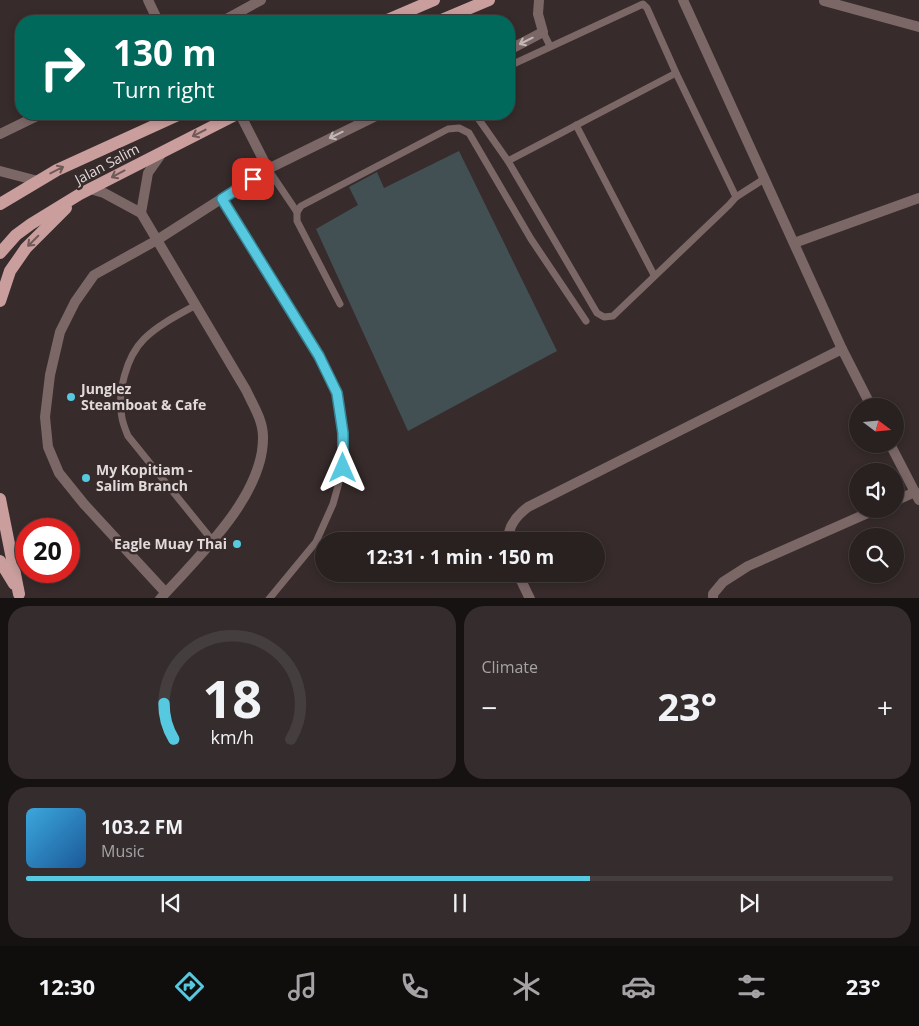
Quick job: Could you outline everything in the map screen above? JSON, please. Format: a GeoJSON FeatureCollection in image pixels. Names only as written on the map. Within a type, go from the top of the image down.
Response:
{"type":"FeatureCollection","features":[{"type":"Feature","properties":{"kind":"main road"},"geometry":{"type":"LineString","coordinates":[[399,15],[434,0]]}},
{"type":"Feature","properties":{"kind":"main road"},"geometry":{"type":"LineString","coordinates":[[453,15],[489,0]]}},
{"type":"Feature","properties":{"kind":"main road","name":"Jalan Salim"},"geometry":{"type":"LineString","coordinates":[[0,204],[57,170],[167,120]]}},
{"type":"Feature","properties":{"kind":"main road","name":"Jalan Salim"},"geometry":{"type":"LineString","coordinates":[[0,253],[16,235],[31,224],[85,192],[226,120]]}},
{"type":"Feature","properties":{"kind":"main road"},"geometry":{"type":"LineString","coordinates":[[0,301],[10,271],[26,248],[85,192]]}},
{"type":"Feature","properties":{"kind":"main road"},"geometry":{"type":"LineString","coordinates":[[0,499],[20,596]]}},
{"type":"Feature","properties":{"kind":"main road"},"geometry":{"type":"LineString","coordinates":[[0,560],[20,596]]}},
{"type":"Feature","properties":{"kind":"street"},"geometry":{"type":"LineString","coordinates":[[148,0],[155,15]]}},
{"type":"Feature","properties":{"kind":"street"},"geometry":{"type":"LineString","coordinates":[[234,15],[261,0]]}},
{"type":"Feature","properties":{"kind":"street"},"geometry":{"type":"LineString","coordinates":[[515,47],[543,32],[538,14],[538,0]]}},
{"type":"Feature","properties":{"kind":"street"},"geometry":{"type":"LineString","coordinates":[[683,0],[842,349],[867,398]]}},
{"type":"Feature","properties":{"kind":"street"},"geometry":{"type":"LineString","coordinates":[[824,1],[919,27]]}},
{"type":"Feature","properties":{"kind":"street"},"geometry":{"type":"LineString","coordinates":[[0,134],[29,120]]}},
{"type":"Feature","properties":{"kind":"street"},"geometry":{"type":"LineString","coordinates":[[241,120],[268,169]]}},
{"type":"Feature","properties":{"kind":"street"},"geometry":{"type":"LineString","coordinates":[[85,192],[104,193],[141,213],[157,240],[196,305],[246,390],[258,415],[263,436],[260,462],[250,490],[229,521],[165,596],[84,504],[60,473],[48,448],[45,417],[50,375],[60,332],[74,302],[94,275],[157,240],[268,169],[368,120]]}},
{"type":"Feature","properties":{"kind":"street"},"geometry":{"type":"LineString","coordinates":[[141,213],[148,173],[162,152]]}},
{"type":"Feature","properties":{"kind":"street"},"geometry":{"type":"LineString","coordinates":[[0,171],[5,174],[38,181]]}},
{"type":"Feature","properties":{"kind":"street"},"geometry":{"type":"LineString","coordinates":[[794,243],[919,198]]}},
{"type":"Feature","properties":{"kind":"street"},"geometry":{"type":"LineString","coordinates":[[508,532],[517,516],[528,507],[842,349]]}},
{"type":"Feature","properties":{"kind":"street"},"geometry":{"type":"LineString","coordinates":[[895,453],[917,496],[904,499]]}},
{"type":"Feature","properties":{"kind":"street"},"geometry":{"type":"LineString","coordinates":[[713,598],[713,594],[722,582],[748,566],[857,518]]}},
{"type":"Feature","properties":{"kind":"street"},"geometry":{"type":"LineString","coordinates":[[522,582],[530,598]]}},
{"type":"Feature","properties":{"kind":"lane"},"geometry":{"type":"LineString","coordinates":[[515,63],[643,4],[647,8],[676,74],[736,197]]}},
{"type":"Feature","properties":{"kind":"lane"},"geometry":{"type":"LineString","coordinates":[[543,32],[550,46]]}},
{"type":"Feature","properties":{"kind":"lane"},"geometry":{"type":"LineString","coordinates":[[508,161],[676,74]]}},
{"type":"Feature","properties":{"kind":"lane"},"geometry":{"type":"LineString","coordinates":[[479,120],[508,161],[597,314],[604,317],[613,316],[654,275],[730,205],[736,197],[764,178]]}},
{"type":"Feature","properties":{"kind":"lane"},"geometry":{"type":"LineString","coordinates":[[576,125],[654,275]]}},
{"type":"Feature","properties":{"kind":"lane"},"geometry":{"type":"LineString","coordinates":[[340,304],[297,221],[297,212],[301,206],[448,130],[458,128],[469,133],[531,239],[586,322]]}},
{"type":"Feature","properties":{"kind":"lane"},"geometry":{"type":"LineString","coordinates":[[268,169],[297,212]]}},
{"type":"Feature","properties":{"kind":"lane"},"geometry":{"type":"LineString","coordinates":[[222,199],[319,356],[337,393],[343,433],[343,468],[333,504],[316,542],[269,598]]}},
{"type":"Feature","properties":{"kind":"lane"},"geometry":{"type":"LineString","coordinates":[[196,305],[170,319],[144,339],[130,358],[122,385],[122,418],[128,436],[212,540]]}},
{"type":"Feature","properties":{"kind":"building"},"geometry":{"type":"Polygon","coordinates":[[[459,151],[557,351],[408,431],[316,229],[358,205],[349,187],[377,172],[384,188],[459,151]]]}},
{"type":"Feature","properties":{"kind":"place","name":"Junglez Steamboat & Cafe"},"geometry":{"type":"Point","coordinates":[71,397]}},
{"type":"Feature","properties":{"kind":"place","name":"My Kopitiam - Salim Branch"},"geometry":{"type":"Point","coordinates":[86,478]}},
{"type":"Feature","properties":{"kind":"place","name":"Eagle Muay Thai"},"geometry":{"type":"Point","coordinates":[237,544]}},
{"type":"Feature","properties":{"kind":"route"},"geometry":{"type":"LineString","coordinates":[[253,179],[222,199],[319,356],[337,393],[343,433],[343,468]]}}]}
